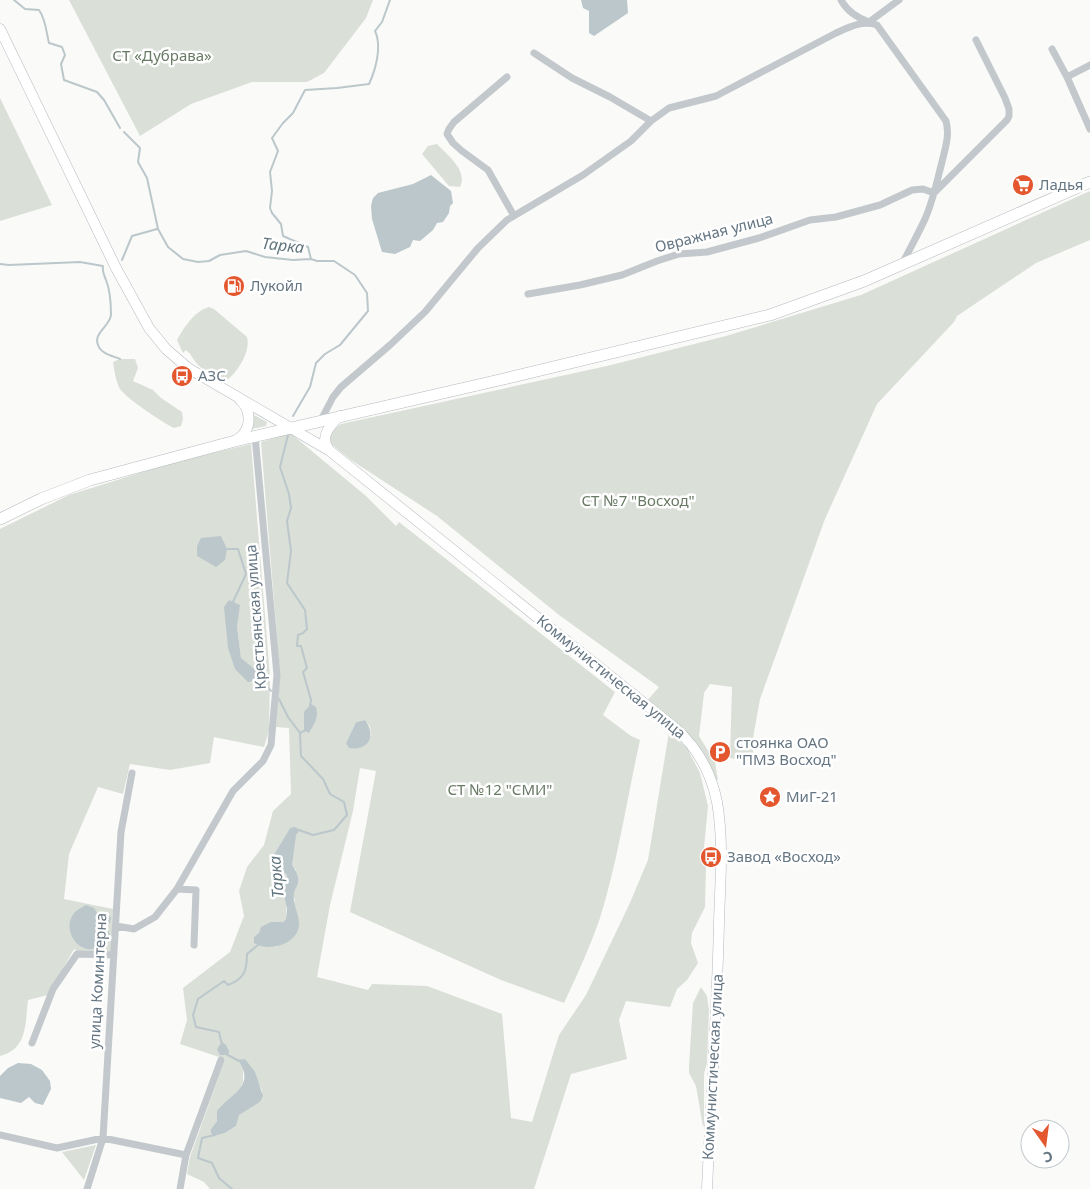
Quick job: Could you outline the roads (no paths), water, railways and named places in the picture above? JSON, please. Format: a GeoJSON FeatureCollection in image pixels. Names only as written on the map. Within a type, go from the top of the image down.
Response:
{"type":"FeatureCollection","features":[{"type":"Feature","properties":{"kind":"main road"},"geometry":{"type":"LineString","coordinates":[[0,29],[106,250],[149,328],[166,349],[180,362],[244,403],[248,425],[244,434],[235,441]]}},
{"type":"Feature","properties":{"kind":"main road"},"geometry":{"type":"LineString","coordinates":[[0,519],[48,496],[90,480],[235,441],[255,440],[290,427],[508,378],[770,315],[864,281],[1090,182]]}},
{"type":"Feature","properties":{"kind":"main road","name":"Коммунистическая улица"},"geometry":{"type":"LineString","coordinates":[[229,392],[330,451],[675,728],[695,747],[704,764],[716,801],[721,832],[719,943],[707,1189]]}},
{"type":"Feature","properties":{"kind":"main road"},"geometry":{"type":"LineString","coordinates":[[330,451],[326,447],[324,439],[331,424],[340,416]]}},
{"type":"Feature","properties":{"kind":"street"},"geometry":{"type":"LineString","coordinates":[[841,0],[858,19],[877,25],[946,121],[948,136],[934,193],[925,218],[902,264]]}},
{"type":"Feature","properties":{"kind":"street"},"geometry":{"type":"LineString","coordinates":[[321,420],[341,387],[372,359],[390,346],[425,312],[478,248],[507,220],[584,174],[631,141],[669,108],[716,96],[836,33],[849,27],[869,22],[899,0]]}},
{"type":"Feature","properties":{"kind":"street"},"geometry":{"type":"LineString","coordinates":[[934,193],[1009,116],[1009,109],[1005,98],[976,40]]}},
{"type":"Feature","properties":{"kind":"street"},"geometry":{"type":"LineString","coordinates":[[1052,49],[1067,77],[1090,129]]}},
{"type":"Feature","properties":{"kind":"street"},"geometry":{"type":"LineString","coordinates":[[534,53],[572,78],[610,96],[651,122]]}},
{"type":"Feature","properties":{"kind":"street"},"geometry":{"type":"LineString","coordinates":[[1067,77],[1090,65]]}},
{"type":"Feature","properties":{"kind":"street"},"geometry":{"type":"LineString","coordinates":[[507,77],[454,122],[448,129],[447,134],[462,152],[488,170],[514,216]]}},
{"type":"Feature","properties":{"kind":"street","name":"Овражная улица"},"geometry":{"type":"LineString","coordinates":[[528,294],[613,277],[679,254],[707,252],[759,238],[810,220],[836,218],[880,205],[912,190],[923,188],[934,193]]}},
{"type":"Feature","properties":{"kind":"street","name":"Крестьянская улица"},"geometry":{"type":"LineString","coordinates":[[116,926],[134,929],[155,918],[177,889],[233,790],[263,760],[271,745],[276,676],[255,440]]}},
{"type":"Feature","properties":{"kind":"street","name":"улица Коминтерна"},"geometry":{"type":"LineString","coordinates":[[87,1189],[103,1138],[121,832],[132,773]]}},
{"type":"Feature","properties":{"kind":"street"},"geometry":{"type":"LineString","coordinates":[[177,889],[196,890],[194,945]]}},
{"type":"Feature","properties":{"kind":"street"},"geometry":{"type":"LineString","coordinates":[[32,1043],[53,989],[77,954],[114,955]]}},
{"type":"Feature","properties":{"kind":"street"},"geometry":{"type":"LineString","coordinates":[[180,1189],[186,1155],[221,1060]]}},
{"type":"Feature","properties":{"kind":"street"},"geometry":{"type":"LineString","coordinates":[[0,1135],[57,1148],[103,1138],[186,1155]]}},
{"type":"Feature","properties":{"kind":"waterway","name":"Тарка"},"geometry":{"type":"LineString","coordinates":[[14,0],[25,9],[39,10],[49,43],[62,47],[65,55],[61,64],[64,80],[97,92],[104,100],[120,128]]}},
{"type":"Feature","properties":{"kind":"waterway"},"geometry":{"type":"LineString","coordinates":[[311,259],[308,247],[283,236],[281,224],[270,208],[272,191],[270,172],[278,151],[272,138],[293,113],[305,90],[369,84],[374,72],[378,50],[375,31],[382,22],[390,0]]}},
{"type":"Feature","properties":{"kind":"waterway","name":"Тарка"},"geometry":{"type":"LineString","coordinates":[[124,132],[140,148],[138,162],[147,178],[158,229],[168,247],[183,259],[198,262],[209,261],[220,255],[246,251],[265,257],[334,261],[355,275],[367,293],[368,311],[340,345],[325,354],[316,363],[310,387],[293,416]]}},
{"type":"Feature","properties":{"kind":"waterway"},"geometry":{"type":"LineString","coordinates":[[122,260],[132,236],[157,229]]}},
{"type":"Feature","properties":{"kind":"waterway"},"geometry":{"type":"LineString","coordinates":[[0,264],[80,262],[103,266],[109,293],[111,315],[97,341],[102,351],[120,359]]}},
{"type":"Feature","properties":{"kind":"waterway","name":"Тарка"},"geometry":{"type":"LineString","coordinates":[[288,435],[280,467],[289,494],[291,508],[287,521],[291,551],[287,583],[305,610],[307,629],[298,635],[297,646],[301,646],[307,668],[303,672],[311,700],[310,706]]}},
{"type":"Feature","properties":{"kind":"waterway"},"geometry":{"type":"LineString","coordinates":[[227,549],[238,549],[246,574],[232,604]]}},
{"type":"Feature","properties":{"kind":"waterway"},"geometry":{"type":"LineString","coordinates":[[262,679],[271,691]]}},
{"type":"Feature","properties":{"kind":"waterway"},"geometry":{"type":"LineString","coordinates":[[279,699],[288,717],[300,733]]}},
{"type":"Feature","properties":{"kind":"waterway","name":"Тарка"},"geometry":{"type":"LineString","coordinates":[[299,830],[313,835],[334,830],[347,815],[344,802],[330,794],[323,779],[301,756],[300,733],[306,730]]}},
{"type":"Feature","properties":{"kind":"waterway","name":"Тарка"},"geometry":{"type":"LineString","coordinates":[[222,1045],[219,1032],[196,1027],[193,1015],[198,999],[224,981],[228,985],[238,980],[245,970],[247,954],[258,945]]}},
{"type":"Feature","properties":{"kind":"waterway","name":"Тарка"},"geometry":{"type":"LineString","coordinates":[[226,1054],[239,1061]]}},
{"type":"Feature","properties":{"kind":"waterway","name":"Тарка"},"geometry":{"type":"LineString","coordinates":[[215,1135],[202,1138],[198,1158],[212,1163],[219,1178],[232,1189]]}},
{"type":"Feature","properties":{"kind":"place","name":"Ладья"},"geometry":{"type":"Point","coordinates":[1023,185]}},
{"type":"Feature","properties":{"kind":"place","name":"Лукойл"},"geometry":{"type":"Point","coordinates":[234,286]}},
{"type":"Feature","properties":{"kind":"place","name":"АЗС"},"geometry":{"type":"Point","coordinates":[182,376]}},
{"type":"Feature","properties":{"kind":"place","name":"стоянка ОАО \"ПМЗ Восход\""},"geometry":{"type":"Point","coordinates":[720,752]}},
{"type":"Feature","properties":{"kind":"place","name":"МиГ-21"},"geometry":{"type":"Point","coordinates":[770,797]}},
{"type":"Feature","properties":{"kind":"place","name":"Завод «Восход»"},"geometry":{"type":"Point","coordinates":[711,857]}},
{"type":"Feature","properties":{"kind":"park label","name":"СТ «Дубрава»"},"geometry":{"type":"Point","coordinates":[162,56]}},
{"type":"Feature","properties":{"kind":"park label","name":"СТ №7 \"Восход\""},"geometry":{"type":"Point","coordinates":[638,501]}},
{"type":"Feature","properties":{"kind":"park label","name":"СТ №12 \"СМИ\""},"geometry":{"type":"Point","coordinates":[500,790]}}]}
